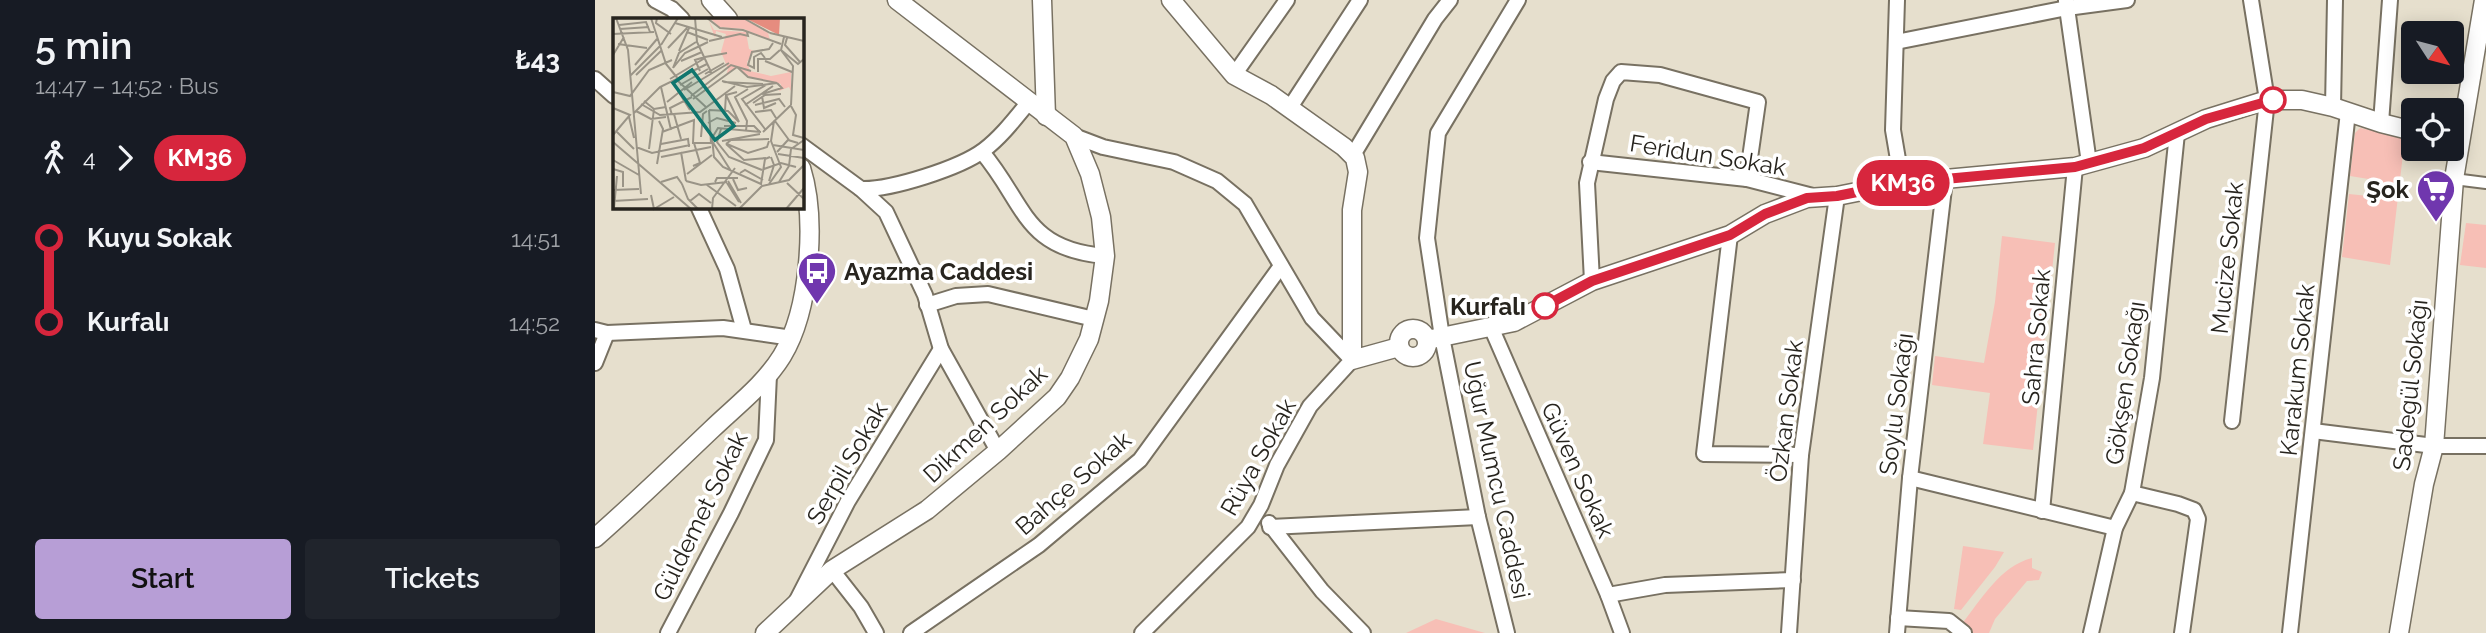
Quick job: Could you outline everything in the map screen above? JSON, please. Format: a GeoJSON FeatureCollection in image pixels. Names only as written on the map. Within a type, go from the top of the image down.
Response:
{"type":"FeatureCollection","features":[{"type":"Feature","properties":{"kind":"street"},"geometry":{"type":"LineString","coordinates":[[655,0],[672,9],[681,18]]}},
{"type":"Feature","properties":{"kind":"street"},"geometry":{"type":"LineString","coordinates":[[711,0],[727,18]]}},
{"type":"Feature","properties":{"kind":"street"},"geometry":{"type":"LineString","coordinates":[[897,0],[1074,136],[1104,147],[1174,162],[1217,181],[1245,205],[1312,318],[1352,360]]}},
{"type":"Feature","properties":{"kind":"street"},"geometry":{"type":"LineString","coordinates":[[1042,0],[1046,116]]}},
{"type":"Feature","properties":{"kind":"street"},"geometry":{"type":"LineString","coordinates":[[1171,0],[1234,75],[1256,85],[1353,155],[1358,172],[1352,209],[1352,360]]}},
{"type":"Feature","properties":{"kind":"street"},"geometry":{"type":"LineString","coordinates":[[1234,75],[1287,0]]}},
{"type":"Feature","properties":{"kind":"street"},"geometry":{"type":"LineString","coordinates":[[1289,109],[1360,0]]}},
{"type":"Feature","properties":{"kind":"street"},"geometry":{"type":"LineString","coordinates":[[1353,155],[1435,19],[1450,0]]}},
{"type":"Feature","properties":{"kind":"street","name":"Uğur Mumcu Caddesi"},"geometry":{"type":"LineString","coordinates":[[1507,633],[1435,338],[1427,238],[1438,133],[1518,0]]}},
{"type":"Feature","properties":{"kind":"street"},"geometry":{"type":"LineString","coordinates":[[1897,0],[1893,130],[1902,183]]}},
{"type":"Feature","properties":{"kind":"street"},"geometry":{"type":"LineString","coordinates":[[1896,42],[2066,4],[2127,0]]}},
{"type":"Feature","properties":{"kind":"street","name":"Mucize Sokak"},"geometry":{"type":"LineString","coordinates":[[2232,421],[2267,100],[2251,0]]}},
{"type":"Feature","properties":{"kind":"street","name":"Karakum Sokak"},"geometry":{"type":"LineString","coordinates":[[2290,633],[2313,431],[2341,109],[2335,0]]}},
{"type":"Feature","properties":{"kind":"street"},"geometry":{"type":"LineString","coordinates":[[2381,124],[2390,0]]}},
{"type":"Feature","properties":{"kind":"street","name":"Sadegül Sokağı"},"geometry":{"type":"LineString","coordinates":[[2464,98],[2484,0]]}},
{"type":"Feature","properties":{"kind":"street","name":"Sahra Sokak"},"geometry":{"type":"LineString","coordinates":[[2042,511],[2082,165],[2066,4]]}},
{"type":"Feature","properties":{"kind":"street"},"geometry":{"type":"LineString","coordinates":[[1592,281],[1587,183],[1606,99],[1613,81],[1621,72],[1660,75],[1758,102],[1747,179]]}},
{"type":"Feature","properties":{"kind":"street"},"geometry":{"type":"LineString","coordinates":[[595,79],[613,95]]}},
{"type":"Feature","properties":{"kind":"street"},"geometry":{"type":"LineString","coordinates":[[1352,360],[1399,347],[1401,334],[1409,328],[1419,329],[1435,338],[1514,321],[1592,281],[1730,235],[1750,221],[1807,198],[1837,196],[1902,183],[2082,165],[2144,148],[2206,119],[2267,100],[2302,100],[2401,128]]}},
{"type":"Feature","properties":{"kind":"street"},"geometry":{"type":"LineString","coordinates":[[862,189],[875,189],[925,176],[982,152],[1006,130],[1028,103]]}},
{"type":"Feature","properties":{"kind":"street","name":"Gökşen Sokağı"},"geometry":{"type":"LineString","coordinates":[[2091,633],[2115,528],[2131,493],[2152,378],[2177,133]]}},
{"type":"Feature","properties":{"kind":"street","name":"Dikmen Sokak"},"geometry":{"type":"LineString","coordinates":[[765,633],[832,570],[927,510],[998,451],[1057,397],[1070,378],[1089,339],[1105,256],[1101,218],[1090,174],[1074,136]]}},
{"type":"Feature","properties":{"kind":"street"},"geometry":{"type":"LineString","coordinates":[[803,146],[862,189],[886,212],[925,296],[941,349],[998,451]]}},
{"type":"Feature","properties":{"kind":"street"},"geometry":{"type":"LineString","coordinates":[[982,152],[1027,220],[1050,242],[1086,254],[1105,256]]}},
{"type":"Feature","properties":{"kind":"street","name":"Sadegül Sokağı"},"geometry":{"type":"LineString","coordinates":[[2399,633],[2424,484],[2434,446],[2454,161]]}},
{"type":"Feature","properties":{"kind":"street","name":"Feridun Sokak"},"geometry":{"type":"LineString","coordinates":[[1590,162],[1747,179],[1818,197]]}},
{"type":"Feature","properties":{"kind":"street"},"geometry":{"type":"LineString","coordinates":[[595,538],[769,375],[792,338],[798,319],[807,261],[808,202],[803,178]]}},
{"type":"Feature","properties":{"kind":"street"},"geometry":{"type":"LineString","coordinates":[[2454,179],[2486,183]]}},
{"type":"Feature","properties":{"kind":"street","name":"Soylu Sokağı"},"geometry":{"type":"LineString","coordinates":[[1897,633],[1910,478],[1945,180]]}},
{"type":"Feature","properties":{"kind":"street","name":"Özkan Sokak"},"geometry":{"type":"LineString","coordinates":[[1789,633],[1801,455],[1837,196]]}},
{"type":"Feature","properties":{"kind":"street"},"geometry":{"type":"LineString","coordinates":[[699,208],[727,269],[744,330]]}},
{"type":"Feature","properties":{"kind":"street"},"geometry":{"type":"LineString","coordinates":[[1730,235],[1704,454],[1801,455]]}},
{"type":"Feature","properties":{"kind":"street","name":"Bahçe Sokak"},"geometry":{"type":"LineString","coordinates":[[911,633],[1039,545],[1140,460],[1281,266]]}},
{"type":"Feature","properties":{"kind":"street"},"geometry":{"type":"LineString","coordinates":[[926,305],[956,296],[988,294],[1094,319]]}},
{"type":"Feature","properties":{"kind":"street","name":"Güven Sokak"},"geometry":{"type":"LineString","coordinates":[[1490,327],[1608,595],[1622,633]]}},
{"type":"Feature","properties":{"kind":"street"},"geometry":{"type":"LineString","coordinates":[[595,363],[601,331],[698,328],[744,330],[792,338]]}},
{"type":"Feature","properties":{"kind":"street","name":"Serpil Sokak"},"geometry":{"type":"LineString","coordinates":[[796,603],[848,502],[941,349]]}},
{"type":"Feature","properties":{"kind":"street","name":"Rüya Sokak"},"geometry":{"type":"LineString","coordinates":[[1142,633],[1248,527],[1261,505],[1277,465],[1310,407],[1352,360]]}},
{"type":"Feature","properties":{"kind":"street","name":"Güldemet Sokak"},"geometry":{"type":"LineString","coordinates":[[668,633],[766,440],[769,375]]}},
{"type":"Feature","properties":{"kind":"street"},"geometry":{"type":"LineString","coordinates":[[2313,431],[2434,446],[2486,446],[2486,440]]}},
{"type":"Feature","properties":{"kind":"street"},"geometry":{"type":"LineString","coordinates":[[1910,478],[2115,528]]}},
{"type":"Feature","properties":{"kind":"street"},"geometry":{"type":"LineString","coordinates":[[2131,493],[2178,503],[2194,510],[2198,519],[2182,633]]}},
{"type":"Feature","properties":{"kind":"street"},"geometry":{"type":"LineString","coordinates":[[1261,505],[1271,527],[1322,591],[1363,633]]}},
{"type":"Feature","properties":{"kind":"street"},"geometry":{"type":"LineString","coordinates":[[1271,527],[1478,517]]}},
{"type":"Feature","properties":{"kind":"street"},"geometry":{"type":"LineString","coordinates":[[832,570],[861,607],[876,633]]}},
{"type":"Feature","properties":{"kind":"street"},"geometry":{"type":"LineString","coordinates":[[1608,595],[1665,584],[1793,580]]}},
{"type":"Feature","properties":{"kind":"street"},"geometry":{"type":"LineString","coordinates":[[1898,618],[1949,621],[1964,633]]}},
{"type":"Feature","properties":{"kind":"shaded area"},"geometry":{"type":"Polygon","coordinates":[[[2360,128],[2401,136],[2402,161],[2390,265],[2342,257],[2349,194],[2378,197],[2381,181],[2350,176],[2355,133],[2360,128]]]}},
{"type":"Feature","properties":{"kind":"shaded area"},"geometry":{"type":"Polygon","coordinates":[[[2466,223],[2486,225],[2486,268],[2460,265],[2466,223]]]}},
{"type":"Feature","properties":{"kind":"shaded area"},"geometry":{"type":"Polygon","coordinates":[[[2002,236],[2055,243],[2033,450],[1983,444],[1990,393],[1932,385],[1935,356],[1984,363],[1995,302],[2002,236]]]}},
{"type":"Feature","properties":{"kind":"shaded area"},"geometry":{"type":"Polygon","coordinates":[[[1963,546],[2004,552],[1961,610],[1954,609],[1963,546]]]}},
{"type":"Feature","properties":{"kind":"shaded area"},"geometry":{"type":"Polygon","coordinates":[[[2032,558],[2032,568],[2042,572],[2039,580],[2027,581],[1995,619],[1989,633],[1972,633],[1961,625],[2001,576],[2010,568],[2032,558]]]}},
{"type":"Feature","properties":{"kind":"shaded area"},"geometry":{"type":"Polygon","coordinates":[[[1436,619],[1485,633],[1406,633],[1436,619]]]}},
{"type":"Feature","properties":{"kind":"bus line","name":"KM36"},"geometry":{"type":"LineString","coordinates":[[1545,306],[1592,281],[1730,235],[1750,221],[1784,205],[1807,198],[1837,196],[1902,183],[2075,167],[2144,148],[2206,119],[2273,100]]}},
{"type":"Feature","properties":{"kind":"place","name":"Şok"},"geometry":{"type":"Point","coordinates":[2436,223]}},
{"type":"Feature","properties":{"kind":"place","name":"Ayazma Caddesi"},"geometry":{"type":"Point","coordinates":[817,305]}},
{"type":"Feature","properties":{"kind":"place","name":"Kurfalı"},"geometry":{"type":"Point","coordinates":[1545,306]}}]}
